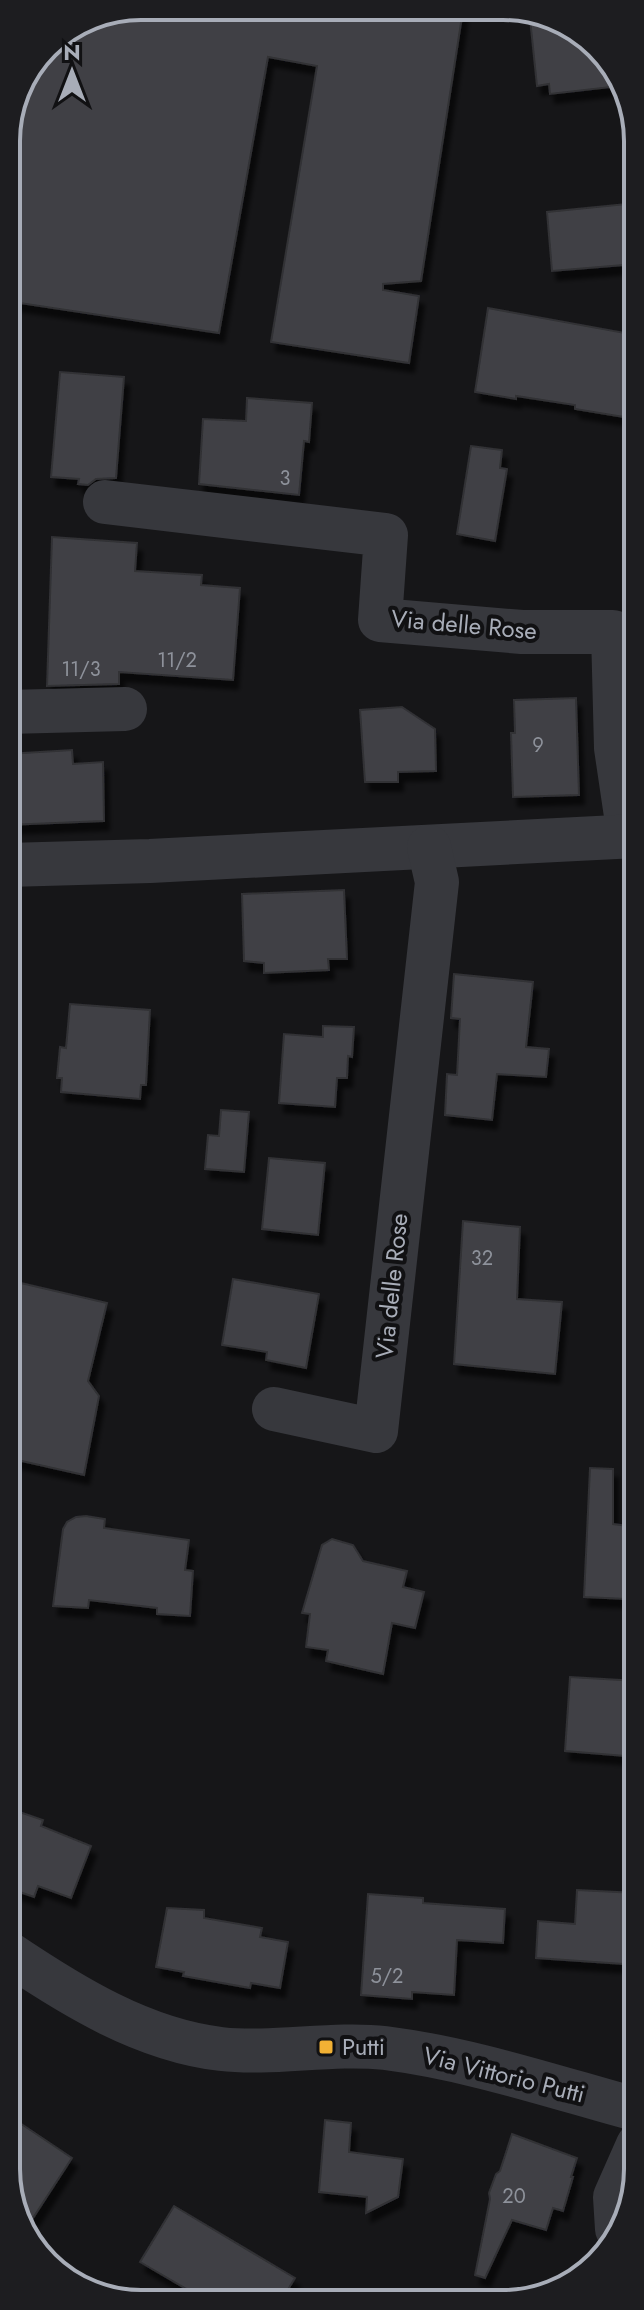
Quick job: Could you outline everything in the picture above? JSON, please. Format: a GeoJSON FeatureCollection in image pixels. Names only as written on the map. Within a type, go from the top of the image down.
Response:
{"type":"FeatureCollection","features":[{"type":"Feature","properties":{"kind":"street","name":"Via delle Rose"},"geometry":{"type":"LineString","coordinates":[[105,502],[386,535],[380,620],[522,632],[613,632],[616,748],[624,792]]}},
{"type":"Feature","properties":{"kind":"street"},"geometry":{"type":"LineString","coordinates":[[20,712],[125,709]]}},
{"type":"Feature","properties":{"kind":"street","name":"Via delle Rose"},"geometry":{"type":"LineString","coordinates":[[20,865],[150,861],[624,836]]}},
{"type":"Feature","properties":{"kind":"street","name":"Via delle Rose"},"geometry":{"type":"LineString","coordinates":[[274,1409],[376,1431],[437,882],[429,847]]}},
{"type":"Feature","properties":{"kind":"street","name":"Via Vittorio Putti"},"geometry":{"type":"LineString","coordinates":[[20,1961],[70,1994],[174,2040],[224,2049],[380,2048],[446,2057],[624,2106]]}},
{"type":"Feature","properties":{"kind":"street"},"geometry":{"type":"LineString","coordinates":[[616,2212],[615,2197],[624,2177]]}},
{"type":"Feature","properties":{"kind":"building"},"geometry":{"type":"Polygon","coordinates":[[[461,20],[421,281],[383,284],[383,290],[419,296],[409,363],[271,342],[317,66],[268,57],[219,333],[20,303],[20,133],[32,87],[45,67],[74,40],[117,22],[461,20]]]}},
{"type":"Feature","properties":{"kind":"building"},"geometry":{"type":"Polygon","coordinates":[[[530,23],[557,32],[577,45],[589,55],[612,87],[550,94],[549,84],[537,86],[530,23]]]}},
{"type":"Feature","properties":{"kind":"building"},"geometry":{"type":"Polygon","coordinates":[[[624,204],[624,265],[552,271],[547,212],[624,204]]]}},
{"type":"Feature","properties":{"kind":"building"},"geometry":{"type":"Polygon","coordinates":[[[488,308],[624,333],[624,417],[575,409],[575,405],[475,392],[488,308]]]}},
{"type":"Feature","properties":{"kind":"building"},"geometry":{"type":"Polygon","coordinates":[[[60,372],[124,377],[116,478],[96,479],[88,485],[78,484],[79,479],[51,477],[60,372]]]}},
{"type":"Feature","properties":{"kind":"building"},"geometry":{"type":"Polygon","coordinates":[[[247,398],[312,403],[309,442],[304,441],[299,495],[199,484],[203,419],[246,421],[247,398]]]}},
{"type":"Feature","properties":{"kind":"building"},"geometry":{"type":"Polygon","coordinates":[[[471,446],[502,450],[500,468],[507,469],[495,541],[457,534],[471,446]]]}},
{"type":"Feature","properties":{"kind":"building"},"geometry":{"type":"Polygon","coordinates":[[[52,537],[137,543],[135,571],[202,575],[201,585],[240,588],[233,680],[119,672],[119,684],[47,686],[52,537]]]}},
{"type":"Feature","properties":{"kind":"building"},"geometry":{"type":"Polygon","coordinates":[[[576,698],[579,795],[513,797],[511,733],[515,733],[514,700],[576,698]]]}},
{"type":"Feature","properties":{"kind":"building"},"geometry":{"type":"Polygon","coordinates":[[[402,707],[435,729],[436,771],[398,772],[398,782],[365,782],[360,710],[402,707]]]}},
{"type":"Feature","properties":{"kind":"building"},"geometry":{"type":"Polygon","coordinates":[[[72,750],[73,764],[103,762],[104,821],[20,824],[20,753],[72,750]]]}},
{"type":"Feature","properties":{"kind":"building"},"geometry":{"type":"Polygon","coordinates":[[[344,890],[347,959],[328,959],[329,970],[264,973],[264,963],[244,961],[242,894],[344,890]]]}},
{"type":"Feature","properties":{"kind":"building"},"geometry":{"type":"Polygon","coordinates":[[[454,974],[533,982],[526,1047],[549,1049],[546,1077],[497,1074],[492,1120],[445,1115],[447,1074],[457,1075],[460,1019],[451,1018],[454,974]]]}},
{"type":"Feature","properties":{"kind":"building"},"geometry":{"type":"Polygon","coordinates":[[[70,1004],[150,1010],[146,1085],[141,1085],[140,1099],[61,1092],[62,1078],[57,1078],[60,1047],[66,1048],[70,1004]]]}},
{"type":"Feature","properties":{"kind":"building"},"geometry":{"type":"Polygon","coordinates":[[[323,1026],[354,1027],[352,1057],[348,1056],[347,1078],[337,1078],[335,1107],[279,1103],[284,1034],[323,1037],[323,1026]]]}},
{"type":"Feature","properties":{"kind":"building"},"geometry":{"type":"Polygon","coordinates":[[[221,1110],[249,1112],[244,1172],[205,1169],[208,1135],[219,1136],[221,1110]]]}},
{"type":"Feature","properties":{"kind":"building"},"geometry":{"type":"Polygon","coordinates":[[[269,1158],[325,1163],[318,1235],[262,1229],[269,1158]]]}},
{"type":"Feature","properties":{"kind":"building"},"geometry":{"type":"Polygon","coordinates":[[[463,1221],[520,1227],[517,1299],[562,1302],[555,1374],[454,1364],[463,1221]]]}},
{"type":"Feature","properties":{"kind":"building"},"geometry":{"type":"Polygon","coordinates":[[[233,1279],[319,1294],[306,1368],[266,1360],[267,1352],[222,1345],[233,1279]]]}},
{"type":"Feature","properties":{"kind":"building"},"geometry":{"type":"Polygon","coordinates":[[[20,1283],[107,1303],[88,1381],[99,1396],[84,1475],[20,1461],[20,1283]]]}},
{"type":"Feature","properties":{"kind":"building"},"geometry":{"type":"Polygon","coordinates":[[[590,1468],[613,1469],[613,1524],[624,1525],[624,1599],[584,1597],[590,1468]]]}},
{"type":"Feature","properties":{"kind":"building"},"geometry":{"type":"Polygon","coordinates":[[[86,1516],[105,1519],[104,1528],[189,1540],[185,1570],[193,1571],[190,1616],[157,1614],[157,1608],[89,1600],[88,1608],[53,1606],[63,1529],[67,1522],[86,1516]]]}},
{"type":"Feature","properties":{"kind":"building"},"geometry":{"type":"Polygon","coordinates":[[[332,1539],[353,1545],[363,1561],[407,1571],[403,1587],[424,1592],[415,1628],[392,1623],[383,1674],[326,1661],[328,1650],[306,1647],[310,1614],[302,1613],[322,1545],[332,1539]]]}},
{"type":"Feature","properties":{"kind":"building"},"geometry":{"type":"Polygon","coordinates":[[[570,1677],[624,1680],[624,1756],[565,1751],[570,1677]]]}},
{"type":"Feature","properties":{"kind":"building"},"geometry":{"type":"Polygon","coordinates":[[[20,1812],[43,1820],[41,1826],[91,1846],[71,1898],[38,1886],[34,1897],[20,1892],[20,1812]]]}},
{"type":"Feature","properties":{"kind":"building"},"geometry":{"type":"Polygon","coordinates":[[[577,1890],[624,1892],[624,1964],[536,1958],[538,1921],[575,1924],[577,1890]]]}},
{"type":"Feature","properties":{"kind":"building"},"geometry":{"type":"Polygon","coordinates":[[[368,1894],[423,1898],[423,1903],[505,1909],[503,1943],[457,1940],[454,1995],[412,1992],[412,1999],[361,1995],[368,1894]]]}},
{"type":"Feature","properties":{"kind":"building"},"geometry":{"type":"Polygon","coordinates":[[[167,1908],[204,1910],[204,1918],[262,1928],[260,1937],[288,1942],[280,1988],[251,1983],[250,1988],[183,1976],[184,1972],[156,1967],[167,1908]]]}},
{"type":"Feature","properties":{"kind":"building"},"geometry":{"type":"Polygon","coordinates":[[[325,2120],[351,2123],[349,2152],[403,2159],[398,2197],[366,2213],[367,2197],[319,2192],[325,2120]]]}},
{"type":"Feature","properties":{"kind":"building"},"geometry":{"type":"Polygon","coordinates":[[[20,2123],[72,2158],[33,2218],[29,2215],[22,2193],[20,2123]]]}},
{"type":"Feature","properties":{"kind":"building"},"geometry":{"type":"Polygon","coordinates":[[[512,2134],[577,2158],[563,2211],[553,2208],[546,2230],[512,2220],[485,2278],[475,2275],[489,2193],[512,2134]]]}},
{"type":"Feature","properties":{"kind":"building"},"geometry":{"type":"Polygon","coordinates":[[[174,2206],[295,2278],[288,2290],[188,2290],[140,2262],[174,2206]]]}},
{"type":"Feature","properties":{"kind":"place","name":"Putti"},"geometry":{"type":"Point","coordinates":[326,2047]}}]}
